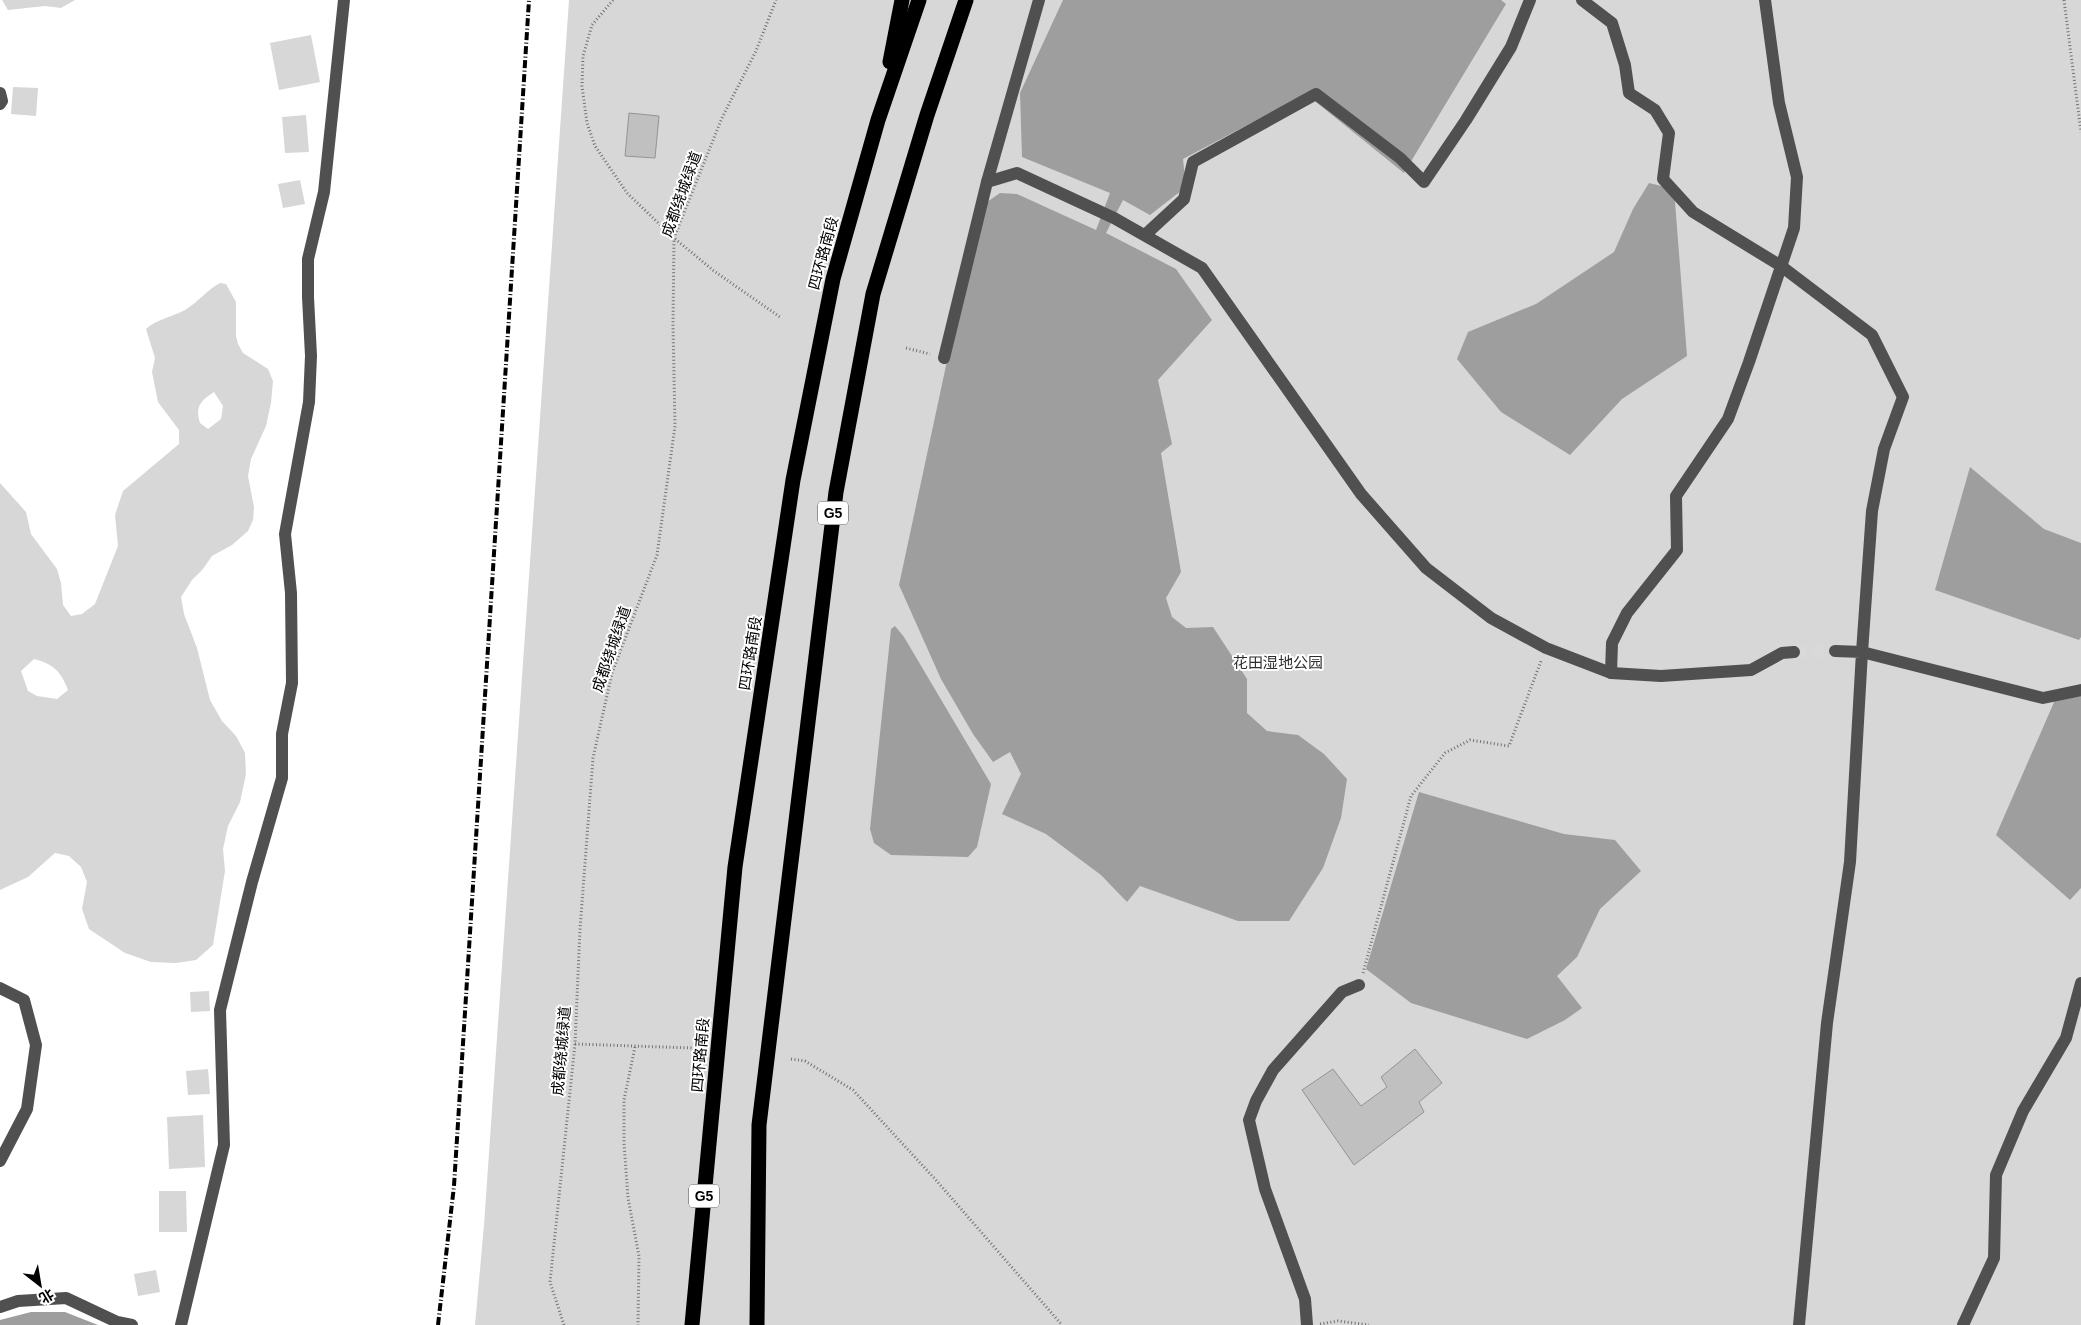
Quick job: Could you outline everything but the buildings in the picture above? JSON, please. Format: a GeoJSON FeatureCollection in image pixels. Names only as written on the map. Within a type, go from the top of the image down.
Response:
{"type":"FeatureCollection","features":[{"type":"Feature","properties":{"kind":"highway"},"geometry":{"type":"LineString","coordinates":[[878,120],[902,0]]}},
{"type":"Feature","properties":{"kind":"highway","name":"四环路南段"},"geometry":{"type":"LineString","coordinates":[[692,1325],[735,867],[793,480],[833,280],[878,120],[919,0]]}},
{"type":"Feature","properties":{"kind":"highway","name":"G5"},"geometry":{"type":"LineString","coordinates":[[757,1325],[759,1125],[836,492],[874,294],[927,114],[966,0]]}},
{"type":"Feature","properties":{"kind":"highway"},"geometry":{"type":"LineString","coordinates":[[927,114],[977,0]]}},
{"type":"Feature","properties":{"kind":"street"},"geometry":{"type":"LineString","coordinates":[[181,1325],[224,1145],[220,1010],[252,882],[282,778],[282,734],[292,683],[291,593],[285,534],[310,402],[311,356],[308,259],[324,192],[344,0]]}},
{"type":"Feature","properties":{"kind":"street"},"geometry":{"type":"LineString","coordinates":[[944,358],[987,182],[1039,0]]}},
{"type":"Feature","properties":{"kind":"street"},"geometry":{"type":"LineString","coordinates":[[1145,236],[1184,198],[1193,162],[1316,94],[1400,158],[1424,182],[1466,120],[1511,47],[1530,0]]}},
{"type":"Feature","properties":{"kind":"street"},"geometry":{"type":"LineString","coordinates":[[1582,0],[1612,24],[1625,65],[1628,93],[1655,110],[1669,133],[1663,178],[1693,212],[1781,266],[1872,335],[1903,397],[1884,449],[1872,511],[1850,862],[1827,1023],[1799,1325]]}},
{"type":"Feature","properties":{"kind":"street"},"geometry":{"type":"LineString","coordinates":[[1612,673],[1612,643],[1627,613],[1677,550],[1676,496],[1728,419],[1750,362],[1794,228],[1797,177],[1779,103],[1765,0]]}},
{"type":"Feature","properties":{"kind":"street"},"geometry":{"type":"LineString","coordinates":[[0,93],[2,101],[0,104]]}},
{"type":"Feature","properties":{"kind":"street"},"geometry":{"type":"LineString","coordinates":[[987,182],[1017,173],[1108,215],[1202,268],[1361,494],[1426,568],[1490,618],[1546,648],[1612,673],[1661,676],[1751,670],[1782,653],[1794,652]]}},
{"type":"Feature","properties":{"kind":"street"},"geometry":{"type":"LineString","coordinates":[[1835,651],[1862,652],[2043,698],[2081,690]]}},
{"type":"Feature","properties":{"kind":"street"},"geometry":{"type":"LineString","coordinates":[[1963,1325],[1994,1258],[1996,1175],[2024,1112],[2066,1038],[2081,983]]}},
{"type":"Feature","properties":{"kind":"street"},"geometry":{"type":"LineString","coordinates":[[1307,1325],[1305,1299],[1265,1189],[1250,1120],[1256,1102],[1273,1070],[1342,992],[1359,986]]}},
{"type":"Feature","properties":{"kind":"street"},"geometry":{"type":"LineString","coordinates":[[0,988],[24,1000],[36,1045],[27,1109],[0,1161]]}},
{"type":"Feature","properties":{"kind":"street"},"geometry":{"type":"LineString","coordinates":[[0,1307],[18,1301],[66,1298],[117,1322],[132,1325]]}},
{"type":"Feature","properties":{"kind":"path"},"geometry":{"type":"LineString","coordinates":[[613,0],[592,25],[583,56],[582,86],[587,122],[595,146],[627,192],[674,238],[714,271],[780,317]]}},
{"type":"Feature","properties":{"kind":"path","name":"成都绕城绿道"},"geometry":{"type":"LineString","coordinates":[[564,1325],[550,1282],[575,1044],[580,929],[593,758],[612,673],[657,555],[675,426],[674,238],[722,118],[756,51],[776,0]]}},
{"type":"Feature","properties":{"kind":"path"},"geometry":{"type":"LineString","coordinates":[[2064,0],[2081,132]]}},
{"type":"Feature","properties":{"kind":"path"},"geometry":{"type":"LineString","coordinates":[[906,348],[944,358]]}},
{"type":"Feature","properties":{"kind":"path"},"geometry":{"type":"LineString","coordinates":[[1359,986],[1411,796],[1445,753],[1470,740],[1509,746],[1546,648]]}},
{"type":"Feature","properties":{"kind":"path"},"geometry":{"type":"LineString","coordinates":[[575,1044],[692,1048]]}},
{"type":"Feature","properties":{"kind":"path"},"geometry":{"type":"LineString","coordinates":[[635,1047],[624,1100],[624,1143],[628,1198],[639,1256],[638,1325]]}},
{"type":"Feature","properties":{"kind":"path"},"geometry":{"type":"LineString","coordinates":[[791,1060],[805,1061],[853,1090],[935,1179],[1062,1325]]}},
{"type":"Feature","properties":{"kind":"path"},"geometry":{"type":"LineString","coordinates":[[1313,1325],[1338,1320],[1369,1325]]}},
{"type":"Feature","properties":{"kind":"green space"},"geometry":{"type":"Polygon","coordinates":[[[2,0],[75,0],[61,8],[45,6],[8,10],[2,0]]]}},
{"type":"Feature","properties":{"kind":"green space","name":"花田湿地公园"},"geometry":{"type":"Polygon","coordinates":[[[569,0],[2081,0],[2081,1325],[475,1325],[484,1225],[569,0]]]}},
{"type":"Feature","properties":{"kind":"green space"},"geometry":{"type":"Polygon","coordinates":[[[311,35],[320,82],[279,90],[270,43],[311,35]]]}},
{"type":"Feature","properties":{"kind":"green space"},"geometry":{"type":"Polygon","coordinates":[[[13,87],[38,88],[36,116],[11,114],[13,87]]]}},
{"type":"Feature","properties":{"kind":"green space"},"geometry":{"type":"Polygon","coordinates":[[[306,115],[309,152],[285,153],[282,117],[306,115]]]}},
{"type":"Feature","properties":{"kind":"green space"},"geometry":{"type":"Polygon","coordinates":[[[300,180],[305,204],[283,208],[278,184],[300,180]]]}},
{"type":"Feature","properties":{"kind":"green space"},"geometry":{"type":"Polygon","coordinates":[[[220,283],[226,284],[236,302],[236,336],[238,344],[243,353],[268,369],[273,381],[271,403],[266,426],[251,459],[248,476],[254,507],[253,520],[248,531],[232,545],[212,556],[181,597],[184,614],[197,648],[210,700],[222,721],[236,736],[245,753],[246,774],[240,802],[228,826],[223,849],[225,871],[213,945],[196,960],[176,963],[151,962],[125,953],[89,929],[82,909],[87,882],[81,867],[69,856],[55,853],[28,877],[0,890],[0,483],[26,512],[31,534],[57,569],[61,583],[63,605],[71,616],[82,614],[95,604],[118,546],[115,515],[123,491],[179,444],[179,430],[158,402],[152,372],[155,358],[146,329],[185,310],[220,283]],[[214,392],[205,398],[200,405],[198,413],[200,423],[208,429],[221,419],[223,406],[214,392]],[[34,659],[21,671],[28,691],[37,696],[57,699],[68,690],[62,678],[51,666],[34,659]]]}},
{"type":"Feature","properties":{"kind":"green space"},"geometry":{"type":"Polygon","coordinates":[[[209,991],[210,1011],[191,1012],[190,992],[209,991]]]}},
{"type":"Feature","properties":{"kind":"green space"},"geometry":{"type":"Polygon","coordinates":[[[208,1069],[210,1094],[188,1095],[186,1071],[208,1069]]]}},
{"type":"Feature","properties":{"kind":"green space"},"geometry":{"type":"Polygon","coordinates":[[[203,1115],[205,1167],[169,1169],[167,1117],[203,1115]]]}},
{"type":"Feature","properties":{"kind":"green space"},"geometry":{"type":"Polygon","coordinates":[[[159,1191],[186,1191],[187,1232],[159,1232],[159,1191]]]}},
{"type":"Feature","properties":{"kind":"green space"},"geometry":{"type":"Polygon","coordinates":[[[156,1270],[160,1292],[138,1296],[134,1274],[156,1270]]]}},
{"type":"Feature","properties":{"kind":"shaded area"},"geometry":{"type":"Polygon","coordinates":[[[1063,0],[1501,0],[1506,4],[1404,173],[1306,94],[1183,159],[1186,187],[1150,215],[1123,200],[1106,233],[1176,269],[1212,320],[1158,380],[1172,444],[1161,453],[1181,572],[1166,598],[1172,617],[1186,628],[1213,627],[1247,679],[1247,713],[1267,731],[1298,735],[1324,754],[1347,779],[1341,818],[1323,868],[1289,921],[1238,921],[1140,886],[1127,902],[1101,875],[1046,834],[1002,814],[1021,774],[1010,752],[993,762],[973,734],[941,679],[899,585],[980,207],[1000,193],[1017,194],[1096,230],[1110,193],[1022,157],[1020,93],[1063,0]]]}},
{"type":"Feature","properties":{"kind":"shaded area"},"geometry":{"type":"Polygon","coordinates":[[[1649,183],[1674,189],[1687,356],[1622,399],[1570,455],[1501,412],[1457,359],[1468,332],[1536,304],[1614,252],[1633,209],[1649,183]]]}},
{"type":"Feature","properties":{"kind":"shaded area"},"geometry":{"type":"Polygon","coordinates":[[[1970,467],[2044,529],[2081,543],[2081,637],[2079,640],[1935,590],[1970,467]]]}},
{"type":"Feature","properties":{"kind":"shaded area"},"geometry":{"type":"Polygon","coordinates":[[[895,626],[904,637],[991,784],[977,847],[968,857],[891,855],[874,843],[870,829],[891,629],[895,626]]]}},
{"type":"Feature","properties":{"kind":"shaded area"},"geometry":{"type":"Polygon","coordinates":[[[2081,696],[2081,888],[2070,900],[1996,835],[2055,700],[2081,696]]]}},
{"type":"Feature","properties":{"kind":"shaded area"},"geometry":{"type":"Polygon","coordinates":[[[1419,792],[1564,834],[1615,840],[1641,871],[1600,909],[1577,957],[1557,976],[1582,1008],[1565,1020],[1527,1039],[1411,1003],[1366,969],[1419,792]]]}},
{"type":"Feature","properties":{"kind":"shaded area"},"geometry":{"type":"Polygon","coordinates":[[[31,1312],[65,1312],[98,1325],[0,1325],[0,1320],[31,1312]]]}},
{"type":"Feature","properties":{"kind":"tunnel"},"geometry":{"type":"LineString","coordinates":[[1794,652],[1835,651]]}},
{"type":"Feature","properties":{"kind":"railway"},"geometry":{"type":"LineString","coordinates":[[438,1325],[454,1186],[529,0]]}}]}
